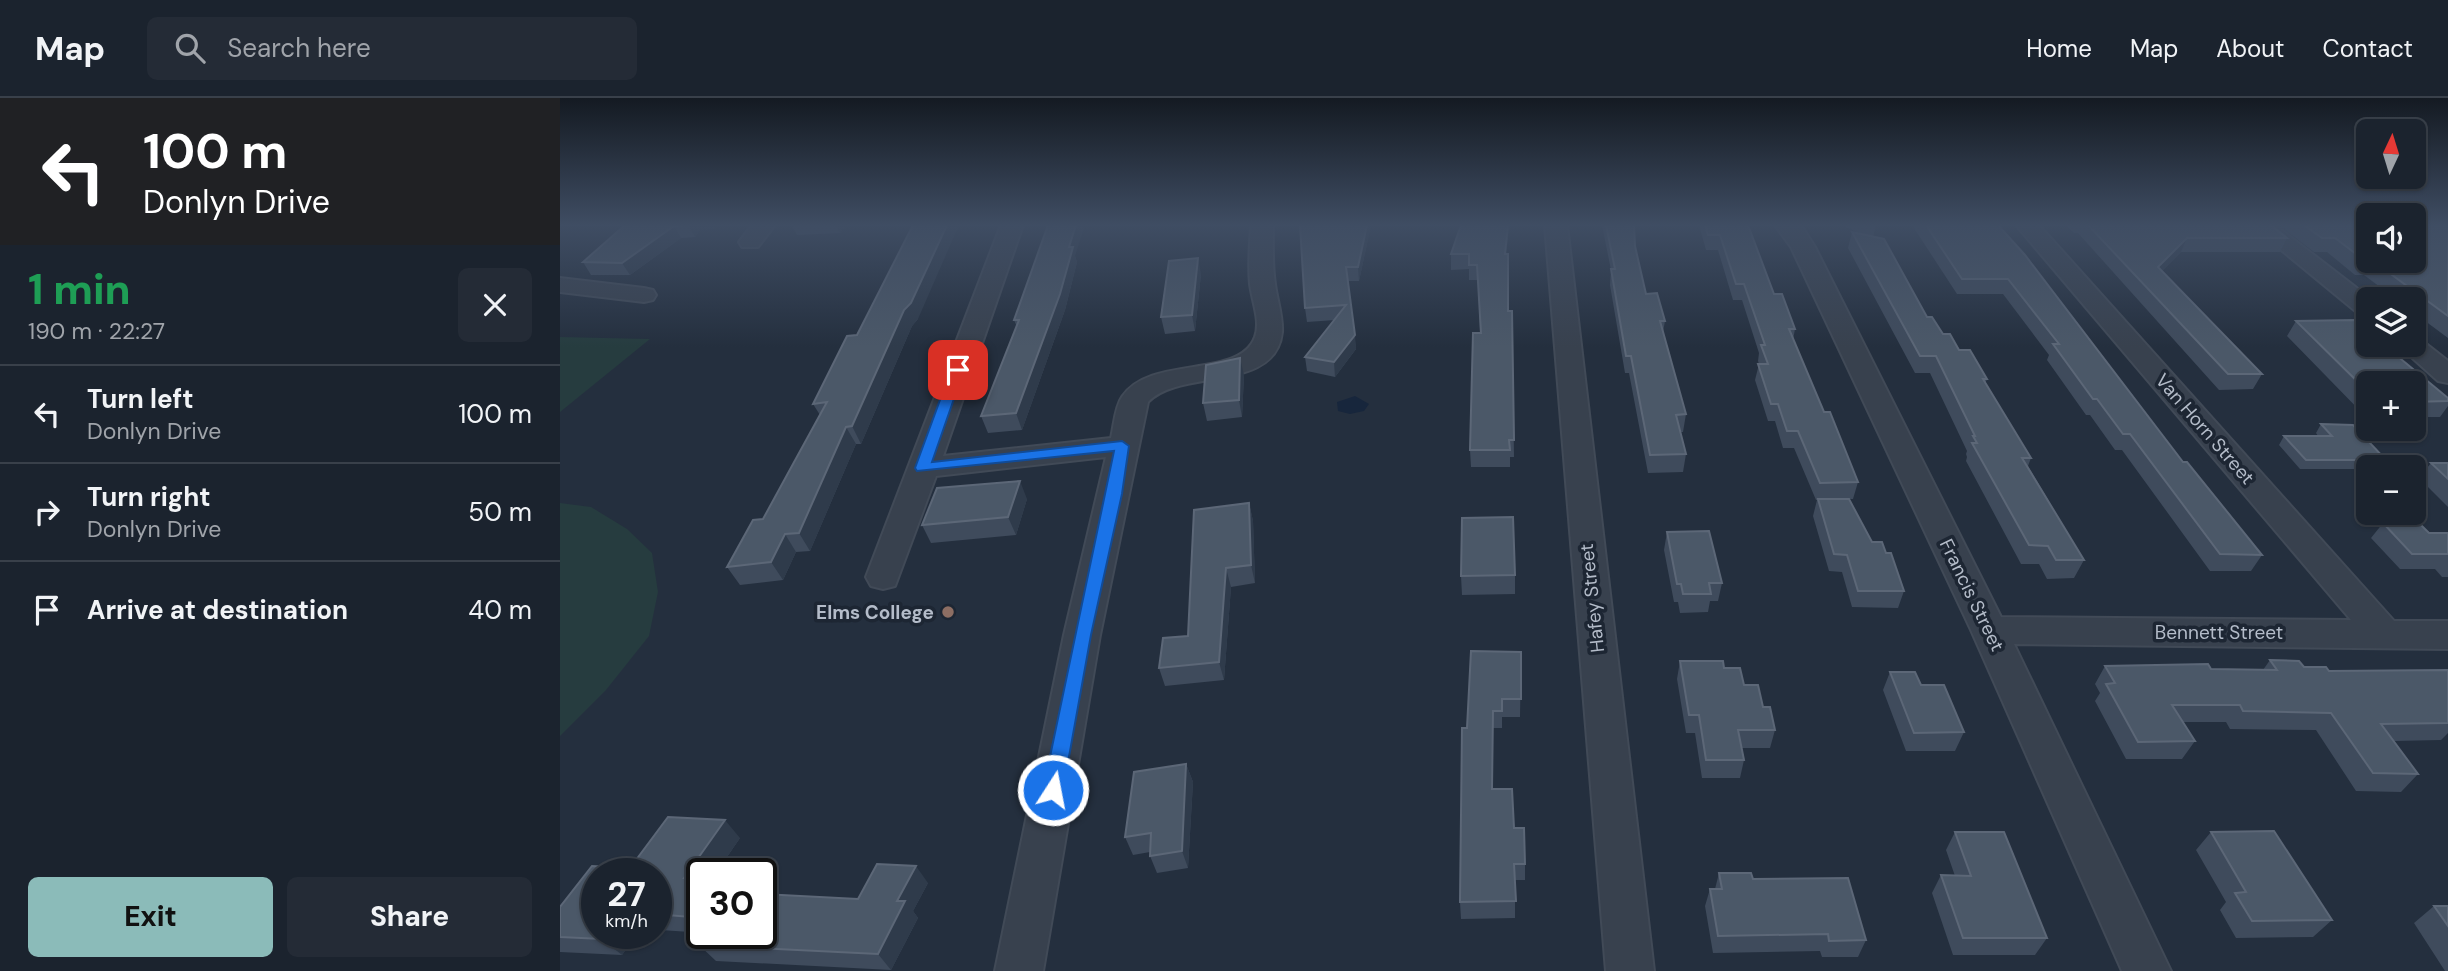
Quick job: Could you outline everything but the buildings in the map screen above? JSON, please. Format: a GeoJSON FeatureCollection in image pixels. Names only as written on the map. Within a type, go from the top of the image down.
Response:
{"type":"FeatureCollection","features":[{"type":"Feature","properties":{"kind":"street"},"geometry":{"type":"LineString","coordinates":[[883,577],[997,266]]}},
{"type":"Feature","properties":{"kind":"street"},"geometry":{"type":"LineString","coordinates":[[1019,971],[1122,446],[1134,400],[1141,388],[1232,367],[1250,360],[1262,350],[1270,321],[1263,288],[1263,266]]}},
{"type":"Feature","properties":{"kind":"street","name":"Hafey Street"},"geometry":{"type":"LineString","coordinates":[[1560,266],[1630,971]]}},
{"type":"Feature","properties":{"kind":"street","name":"Francis Street"},"geometry":{"type":"LineString","coordinates":[[1812,266],[1989,630],[2147,971]]}},
{"type":"Feature","properties":{"kind":"street","name":"Van Horn Street"},"geometry":{"type":"LineString","coordinates":[[2063,266],[2383,633]]}},
{"type":"Feature","properties":{"kind":"street"},"geometry":{"type":"LineString","coordinates":[[2313,266],[2356,299]]}},
{"type":"Feature","properties":{"kind":"street"},"geometry":{"type":"LineString","coordinates":[[560,285],[644,295]]}},
{"type":"Feature","properties":{"kind":"street"},"geometry":{"type":"LineString","coordinates":[[2426,357],[2448,375]]}},
{"type":"Feature","properties":{"kind":"street"},"geometry":{"type":"LineString","coordinates":[[922,468],[1122,446]]}},
{"type":"Feature","properties":{"kind":"street","name":"Bennett Street"},"geometry":{"type":"LineString","coordinates":[[1989,630],[2448,635]]}},
{"type":"Feature","properties":{"kind":"green space"},"geometry":{"type":"Polygon","coordinates":[[[560,337],[650,339],[560,412],[560,337]]]}},
{"type":"Feature","properties":{"kind":"green space"},"geometry":{"type":"Polygon","coordinates":[[[560,503],[591,507],[627,529],[652,553],[658,592],[649,636],[606,690],[560,736],[560,503]]]}},
{"type":"Feature","properties":{"kind":"water"},"geometry":{"type":"Polygon","coordinates":[[[1355,396],[1369,404],[1364,411],[1350,414],[1338,411],[1337,402],[1355,396]]]}},
{"type":"Feature","properties":{"kind":"place","name":"Elms College"},"geometry":{"type":"Point","coordinates":[948,612]}},
{"type":"Feature","properties":{"kind":"route"},"geometry":{"type":"LineString","coordinates":[[958,370],[922,468],[1122,446],[1115,494],[1082,635],[1053,790]]}}]}
